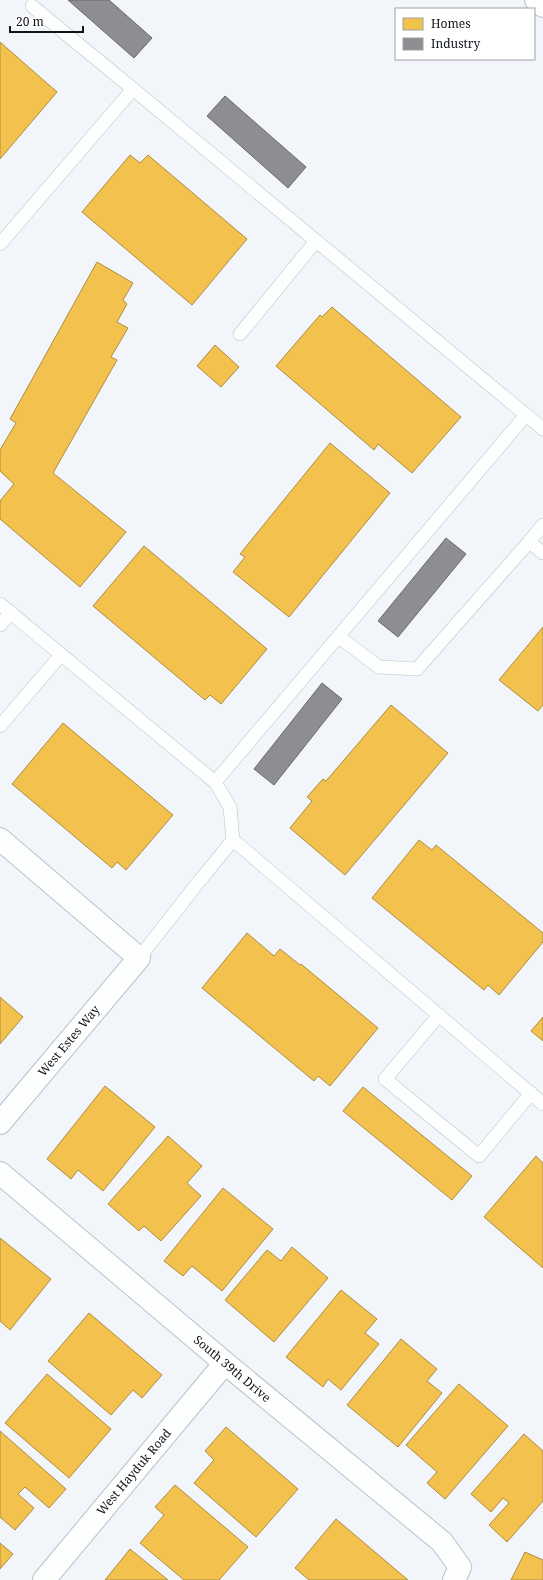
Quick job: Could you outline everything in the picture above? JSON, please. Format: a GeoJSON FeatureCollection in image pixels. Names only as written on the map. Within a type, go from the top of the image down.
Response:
{"type":"FeatureCollection","features":[{"type":"Feature","properties":{"kind":"street"},"geometry":{"type":"LineString","coordinates":[[536,0],[543,6]]}},
{"type":"Feature","properties":{"kind":"street"},"geometry":{"type":"LineString","coordinates":[[0,839],[139,958]]}},
{"type":"Feature","properties":{"kind":"street","name":"West Estes Way"},"geometry":{"type":"LineString","coordinates":[[0,1123],[139,958]]}},
{"type":"Feature","properties":{"kind":"street","name":"South 39th Drive"},"geometry":{"type":"LineString","coordinates":[[0,1173],[225,1363],[442,1542],[457,1574]]}},
{"type":"Feature","properties":{"kind":"street","name":"West Hayduk Road"},"geometry":{"type":"LineString","coordinates":[[44,1580],[225,1363]]}},
{"type":"Feature","properties":{"kind":"lane"},"geometry":{"type":"LineString","coordinates":[[32,6],[543,429]]}},
{"type":"Feature","properties":{"kind":"lane"},"geometry":{"type":"LineString","coordinates":[[0,244],[133,89]]}},
{"type":"Feature","properties":{"kind":"lane"},"geometry":{"type":"LineString","coordinates":[[240,334],[316,241]]}},
{"type":"Feature","properties":{"kind":"lane"},"geometry":{"type":"LineString","coordinates":[[216,782],[526,414]]}},
{"type":"Feature","properties":{"kind":"lane"},"geometry":{"type":"LineString","coordinates":[[339,637],[379,667],[417,669],[529,542],[543,524]]}},
{"type":"Feature","properties":{"kind":"lane"},"geometry":{"type":"LineString","coordinates":[[529,542],[543,553]]}},
{"type":"Feature","properties":{"kind":"lane"},"geometry":{"type":"LineString","coordinates":[[0,604],[216,782],[230,807],[233,840],[543,1104]]}},
{"type":"Feature","properties":{"kind":"lane"},"geometry":{"type":"LineString","coordinates":[[0,625],[11,612]]}},
{"type":"Feature","properties":{"kind":"lane"},"geometry":{"type":"LineString","coordinates":[[0,726],[61,655]]}},
{"type":"Feature","properties":{"kind":"lane"},"geometry":{"type":"LineString","coordinates":[[139,958],[196,884],[233,840]]}},
{"type":"Feature","properties":{"kind":"lane"},"geometry":{"type":"LineString","coordinates":[[439,1015],[385,1079],[479,1156],[531,1093]]}},
{"type":"Feature","properties":{"kind":"building: Homes"},"geometry":{"type":"Polygon","coordinates":[[[0,42],[57,92],[0,159],[0,42]]]}},
{"type":"Feature","properties":{"kind":"building: Homes"},"geometry":{"type":"Polygon","coordinates":[[[130,155],[140,163],[148,155],[247,239],[192,305],[82,212],[130,155]]]}},
{"type":"Feature","properties":{"kind":"building: Homes"},"geometry":{"type":"Polygon","coordinates":[[[97,262],[133,283],[123,300],[127,304],[117,322],[128,328],[111,357],[117,360],[53,473],[126,532],[80,587],[0,519],[0,501],[14,484],[0,471],[0,450],[16,423],[10,419],[97,262]]]}},
{"type":"Feature","properties":{"kind":"building: Homes"},"geometry":{"type":"Polygon","coordinates":[[[332,307],[461,417],[412,473],[378,444],[374,450],[276,366],[320,315],[322,317],[332,307]]]}},
{"type":"Feature","properties":{"kind":"building: Homes"},"geometry":{"type":"Polygon","coordinates":[[[215,345],[239,367],[221,387],[197,366],[215,345]]]}},
{"type":"Feature","properties":{"kind":"building: Homes"},"geometry":{"type":"Polygon","coordinates":[[[330,443],[390,493],[289,617],[233,572],[245,557],[240,554],[330,443]]]}},
{"type":"Feature","properties":{"kind":"building: Homes"},"geometry":{"type":"Polygon","coordinates":[[[144,546],[267,649],[221,704],[210,695],[205,700],[93,606],[144,546]]]}},
{"type":"Feature","properties":{"kind":"building: Homes"},"geometry":{"type":"Polygon","coordinates":[[[543,627],[543,705],[538,711],[499,680],[543,627]]]}},
{"type":"Feature","properties":{"kind":"building: Homes"},"geometry":{"type":"Polygon","coordinates":[[[391,705],[448,753],[345,875],[290,828],[312,801],[307,797],[323,779],[326,781],[391,705]]]}},
{"type":"Feature","properties":{"kind":"building: Homes"},"geometry":{"type":"Polygon","coordinates":[[[63,723],[173,815],[126,870],[117,862],[112,868],[12,784],[63,723]]]}},
{"type":"Feature","properties":{"kind":"building: Homes"},"geometry":{"type":"Polygon","coordinates":[[[419,840],[432,850],[436,845],[543,933],[543,942],[499,995],[488,985],[484,990],[372,898],[419,840]]]}},
{"type":"Feature","properties":{"kind":"building: Homes"},"geometry":{"type":"Polygon","coordinates":[[[247,933],[274,956],[280,949],[300,965],[301,964],[378,1028],[330,1086],[318,1076],[314,1081],[202,988],[247,933]]]}},
{"type":"Feature","properties":{"kind":"building: Homes"},"geometry":{"type":"Polygon","coordinates":[[[0,997],[23,1017],[0,1044],[0,997]]]}},
{"type":"Feature","properties":{"kind":"building: Homes"},"geometry":{"type":"Polygon","coordinates":[[[543,1017],[543,1041],[531,1031],[543,1017]]]}},
{"type":"Feature","properties":{"kind":"building: Homes"},"geometry":{"type":"Polygon","coordinates":[[[105,1086],[155,1127],[103,1191],[78,1170],[71,1179],[47,1159],[105,1086]]]}},
{"type":"Feature","properties":{"kind":"building: Homes"},"geometry":{"type":"Polygon","coordinates":[[[363,1087],[472,1176],[452,1200],[343,1111],[363,1087]]]}},
{"type":"Feature","properties":{"kind":"building: Homes"},"geometry":{"type":"Polygon","coordinates":[[[168,1136],[202,1166],[187,1183],[201,1196],[161,1241],[144,1226],[139,1231],[108,1204],[168,1136]]]}},
{"type":"Feature","properties":{"kind":"building: Homes"},"geometry":{"type":"Polygon","coordinates":[[[536,1156],[543,1163],[543,1268],[484,1217],[536,1156]]]}},
{"type":"Feature","properties":{"kind":"building: Homes"},"geometry":{"type":"Polygon","coordinates":[[[223,1188],[273,1229],[222,1291],[192,1266],[183,1276],[164,1261],[223,1188]]]}},
{"type":"Feature","properties":{"kind":"building: Homes"},"geometry":{"type":"Polygon","coordinates":[[[0,1238],[51,1279],[10,1330],[0,1321],[0,1238]]]}},
{"type":"Feature","properties":{"kind":"building: Homes"},"geometry":{"type":"Polygon","coordinates":[[[292,1247],[328,1278],[274,1342],[225,1300],[267,1250],[281,1261],[292,1247]]]}},
{"type":"Feature","properties":{"kind":"building: Homes"},"geometry":{"type":"Polygon","coordinates":[[[341,1290],[377,1319],[365,1333],[379,1344],[341,1390],[328,1379],[323,1387],[286,1357],[341,1290]]]}},
{"type":"Feature","properties":{"kind":"building: Homes"},"geometry":{"type":"Polygon","coordinates":[[[89,1313],[162,1375],[142,1398],[133,1390],[111,1415],[48,1361],[89,1313]]]}},
{"type":"Feature","properties":{"kind":"building: Homes"},"geometry":{"type":"Polygon","coordinates":[[[401,1339],[437,1369],[427,1381],[442,1393],[398,1447],[347,1405],[401,1339]]]}},
{"type":"Feature","properties":{"kind":"building: Homes"},"geometry":{"type":"Polygon","coordinates":[[[47,1374],[111,1429],[69,1478],[5,1423],[47,1374]]]}},
{"type":"Feature","properties":{"kind":"building: Homes"},"geometry":{"type":"Polygon","coordinates":[[[459,1384],[508,1426],[445,1499],[427,1483],[437,1472],[406,1445],[459,1384]]]}},
{"type":"Feature","properties":{"kind":"building: Homes"},"geometry":{"type":"Polygon","coordinates":[[[226,1427],[298,1489],[256,1537],[194,1483],[214,1460],[205,1451],[226,1427]]]}},
{"type":"Feature","properties":{"kind":"building: Homes"},"geometry":{"type":"Polygon","coordinates":[[[0,1431],[66,1489],[49,1508],[25,1487],[18,1494],[34,1508],[15,1530],[0,1517],[0,1431]]]}},
{"type":"Feature","properties":{"kind":"building: Homes"},"geometry":{"type":"Polygon","coordinates":[[[524,1434],[543,1451],[543,1501],[507,1542],[489,1525],[509,1503],[503,1498],[491,1512],[471,1494],[524,1434]]]}},
{"type":"Feature","properties":{"kind":"building: Homes"},"geometry":{"type":"Polygon","coordinates":[[[175,1485],[248,1547],[219,1580],[184,1580],[140,1543],[164,1515],[155,1507],[175,1485]]]}},
{"type":"Feature","properties":{"kind":"building: Homes"},"geometry":{"type":"Polygon","coordinates":[[[336,1519],[408,1580],[309,1580],[295,1568],[336,1519]]]}},
{"type":"Feature","properties":{"kind":"building: Homes"},"geometry":{"type":"Polygon","coordinates":[[[0,1543],[13,1554],[0,1569],[0,1543]]]}},
{"type":"Feature","properties":{"kind":"building: Homes"},"geometry":{"type":"Polygon","coordinates":[[[130,1549],[168,1580],[105,1580],[130,1549]]]}},
{"type":"Feature","properties":{"kind":"building: Homes"},"geometry":{"type":"Polygon","coordinates":[[[525,1552],[543,1560],[543,1580],[511,1580],[525,1552]]]}},
{"type":"Feature","properties":{"kind":"building: Industry"},"geometry":{"type":"Polygon","coordinates":[[[68,0],[109,0],[152,38],[134,58],[68,0]]]}},
{"type":"Feature","properties":{"kind":"building: Industry"},"geometry":{"type":"Polygon","coordinates":[[[225,96],[306,167],[288,188],[207,116],[225,96]]]}},
{"type":"Feature","properties":{"kind":"building: Industry"},"geometry":{"type":"Polygon","coordinates":[[[446,538],[466,554],[398,637],[378,621],[446,538]]]}},
{"type":"Feature","properties":{"kind":"building: Industry"},"geometry":{"type":"Polygon","coordinates":[[[322,683],[342,699],[274,785],[254,769],[322,683]]]}}]}
